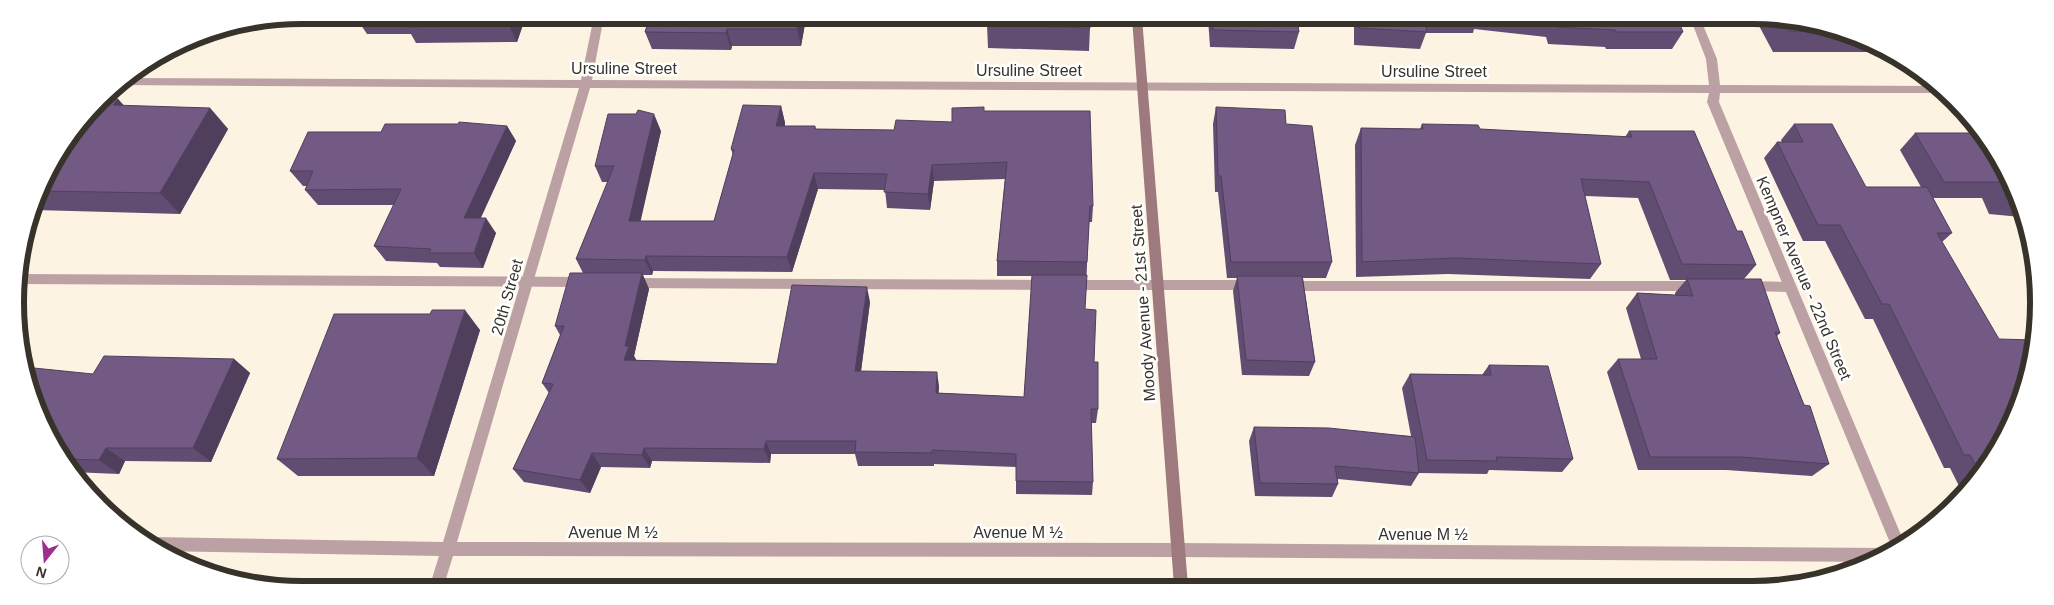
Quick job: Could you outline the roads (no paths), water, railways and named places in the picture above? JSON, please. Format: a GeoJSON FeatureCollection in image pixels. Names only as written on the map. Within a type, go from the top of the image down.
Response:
{"type":"FeatureCollection","features":[{"type":"Feature","properties":{"kind":"main road","name":"Moody Avenue - 21st Street"},"geometry":{"type":"LineString","coordinates":[[1138,24],[1180,581]]}},
{"type":"Feature","properties":{"kind":"street","name":"20th Street"},"geometry":{"type":"LineString","coordinates":[[438,581],[586,84],[597,24]]}},
{"type":"Feature","properties":{"kind":"street","name":"Kempner Avenue - 22nd Street"},"geometry":{"type":"LineString","coordinates":[[1698,24],[1711,52],[1716,89],[1713,102],[1896,541]]}},
{"type":"Feature","properties":{"kind":"street","name":"Ursuline Street"},"geometry":{"type":"LineString","coordinates":[[132,82],[1931,90]]}},
{"type":"Feature","properties":{"kind":"street"},"geometry":{"type":"LineString","coordinates":[[25,279],[598,282]]}},
{"type":"Feature","properties":{"kind":"street"},"geometry":{"type":"LineString","coordinates":[[618,282],[1272,286],[1711,286]]}},
{"type":"Feature","properties":{"kind":"street"},"geometry":{"type":"LineString","coordinates":[[1731,286],[1790,286]]}},
{"type":"Feature","properties":{"kind":"street","name":"Avenue M ½"},"geometry":{"type":"LineString","coordinates":[[163,544],[449,549],[1178,550],[1870,555]]}}]}
